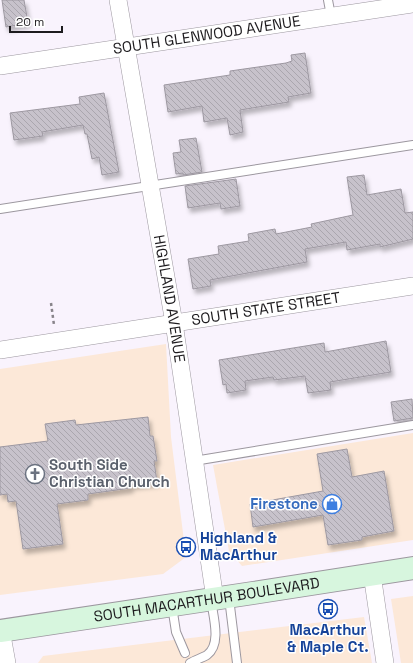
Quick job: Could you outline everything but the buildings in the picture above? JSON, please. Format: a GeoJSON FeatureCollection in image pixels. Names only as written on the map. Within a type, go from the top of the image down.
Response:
{"type":"FeatureCollection","features":[{"type":"Feature","properties":{"kind":"main road","name":"SOUTH MACARTHUR BOULEVARD"},"geometry":{"type":"LineString","coordinates":[[1,631],[413,568]]}},
{"type":"Feature","properties":{"kind":"street","name":"HIGHLAND AVENUE"},"geometry":{"type":"LineString","coordinates":[[118,0],[174,323],[194,460],[218,599]]}},
{"type":"Feature","properties":{"kind":"street","name":"SOUTH GLENWOOD AVENUE"},"geometry":{"type":"LineString","coordinates":[[0,66],[104,51],[330,8],[413,4]]}},
{"type":"Feature","properties":{"kind":"street","name":"SOUTH STATE STREET"},"geometry":{"type":"LineString","coordinates":[[0,350],[413,286]]}},
{"type":"Feature","properties":{"kind":"street"},"geometry":{"type":"LineString","coordinates":[[372,574],[384,663]]}},
{"type":"Feature","properties":{"kind":"street"},"geometry":{"type":"LineString","coordinates":[[1,631],[7,663]]}},
{"type":"Feature","properties":{"kind":"lane"},"geometry":{"type":"LineString","coordinates":[[0,209],[413,145]]}},
{"type":"Feature","properties":{"kind":"lane"},"geometry":{"type":"LineString","coordinates":[[194,460],[413,425]]}},
{"type":"Feature","properties":{"kind":"lane"},"geometry":{"type":"LineString","coordinates":[[218,599],[235,662]]}},
{"type":"Feature","properties":{"kind":"lane"},"geometry":{"type":"LineString","coordinates":[[190,663],[208,654],[215,644],[218,599]]}},
{"type":"Feature","properties":{"kind":"lane"},"geometry":{"type":"LineString","coordinates":[[172,605],[176,632],[185,653]]}},
{"type":"Feature","properties":{"kind":"path"},"geometry":{"type":"LineString","coordinates":[[51,303],[53,317]]}},
{"type":"Feature","properties":{"kind":"shaded area"},"geometry":{"type":"Polygon","coordinates":[[[166,344],[171,437],[186,557],[163,574],[0,595],[0,369],[166,344]]]}},
{"type":"Feature","properties":{"kind":"shaded area"},"geometry":{"type":"Polygon","coordinates":[[[413,433],[413,540],[242,566],[229,551],[213,465],[413,433]]]}},
{"type":"Feature","properties":{"kind":"shaded area"},"geometry":{"type":"Polygon","coordinates":[[[413,596],[413,663],[401,663],[391,599],[413,596]]]}},
{"type":"Feature","properties":{"kind":"shaded area"},"geometry":{"type":"Polygon","coordinates":[[[364,617],[372,663],[38,663],[43,656],[364,617]]]}},
{"type":"Feature","properties":{"kind":"place","name":"South Side Christian Church"},"geometry":{"type":"Point","coordinates":[35,474]}},
{"type":"Feature","properties":{"kind":"place","name":"Firestone"},"geometry":{"type":"Point","coordinates":[332,504]}},
{"type":"Feature","properties":{"kind":"place","name":"Highland & MacArthur"},"geometry":{"type":"Point","coordinates":[186,547]}},
{"type":"Feature","properties":{"kind":"place","name":"MacArthur & Maple Ct."},"geometry":{"type":"Point","coordinates":[328,609]}}]}
